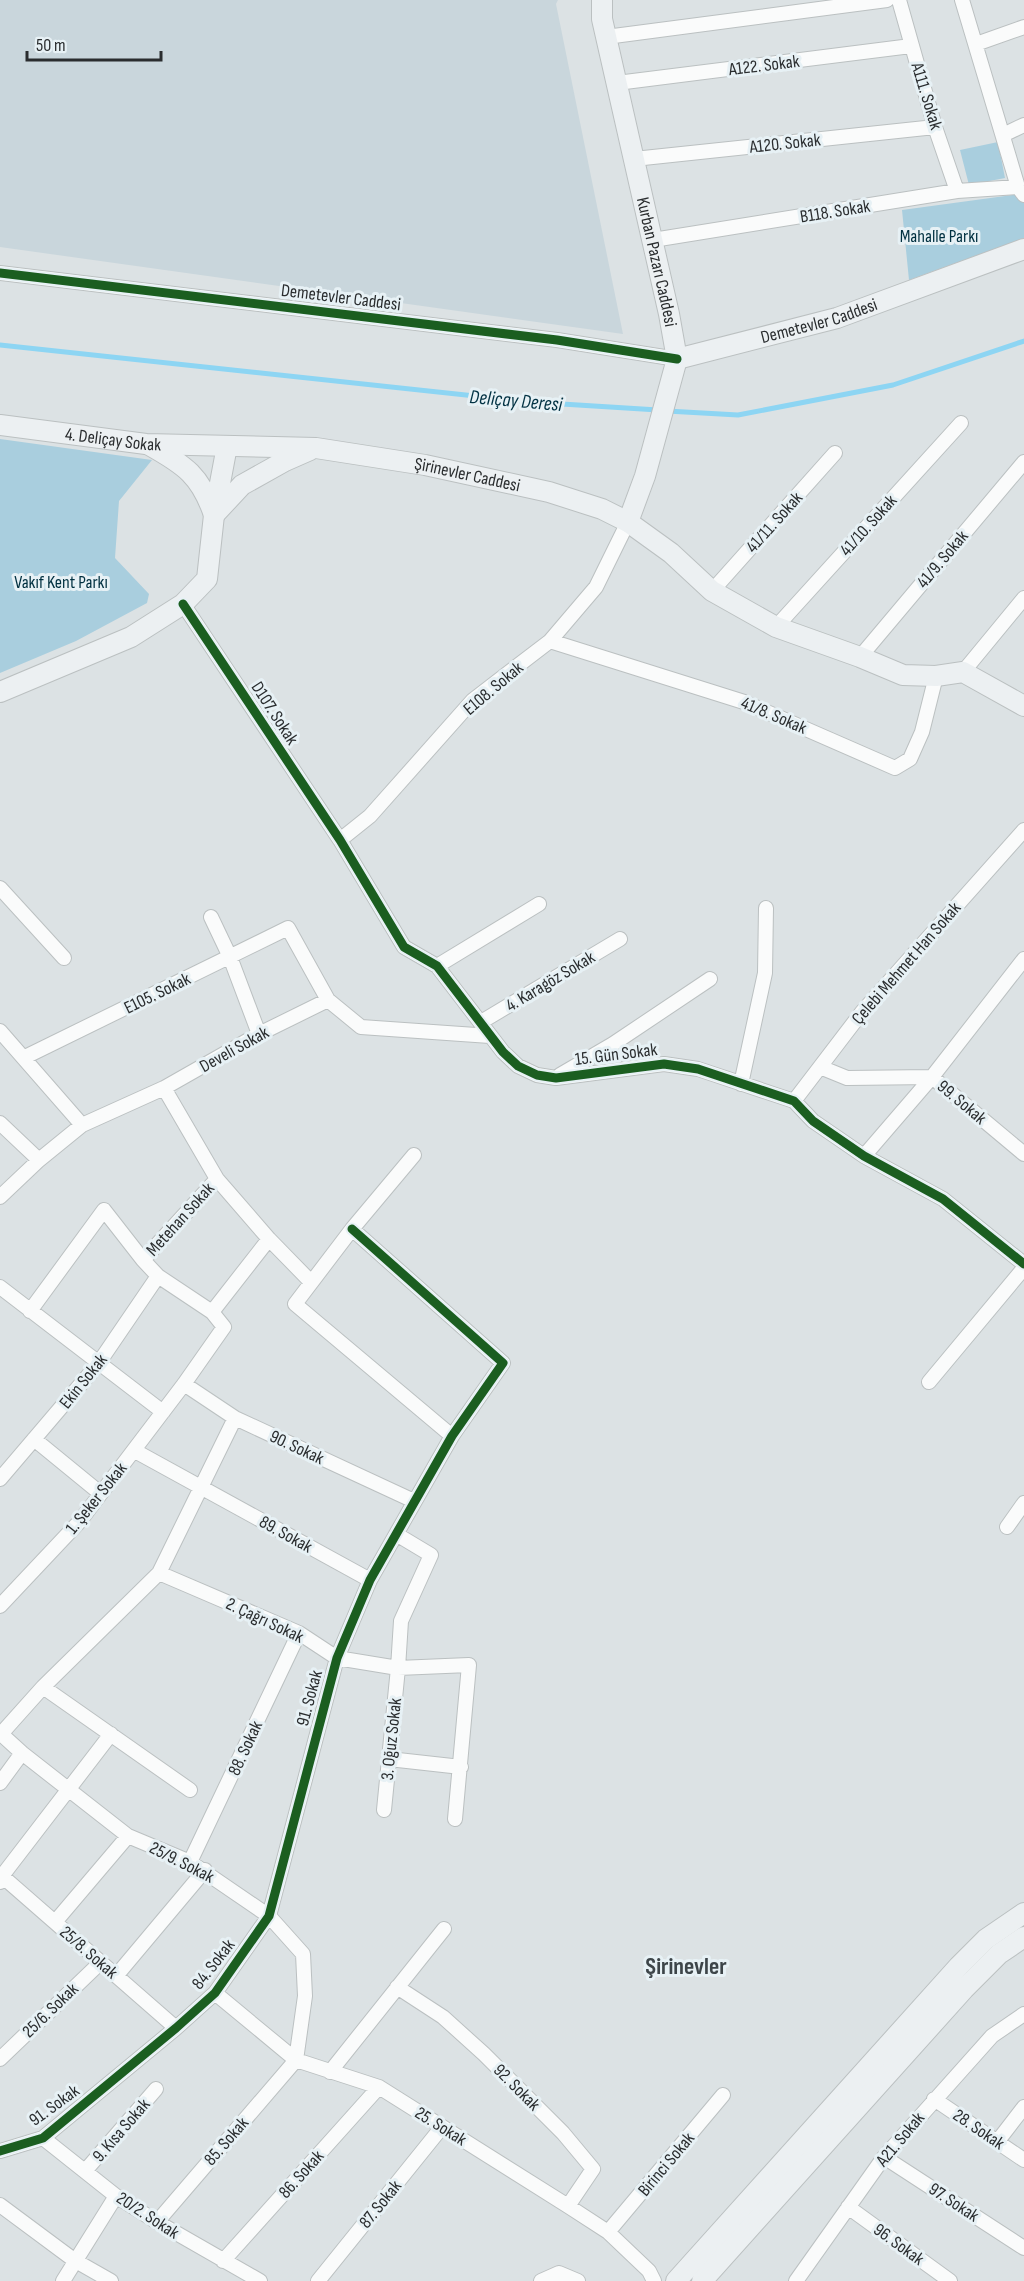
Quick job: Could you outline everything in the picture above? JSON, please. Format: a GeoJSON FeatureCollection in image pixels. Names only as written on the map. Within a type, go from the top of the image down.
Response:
{"type":"FeatureCollection","features":[{"type":"Feature","properties":{"kind":"main road","name":"Kurban Pazarı Caddesi"},"geometry":{"type":"LineString","coordinates":[[602,0],[602,19],[652,240],[675,366],[645,476],[628,522]]}},
{"type":"Feature","properties":{"kind":"main road","name":"Demetevler Caddesi"},"geometry":{"type":"LineString","coordinates":[[675,366],[837,318],[1024,249]]}},
{"type":"Feature","properties":{"kind":"main road","name":"4. Deliçay Sokak"},"geometry":{"type":"LineString","coordinates":[[0,425],[146,444],[227,446]]}},
{"type":"Feature","properties":{"kind":"main road"},"geometry":{"type":"LineString","coordinates":[[146,444],[174,459],[200,482],[214,515]]}},
{"type":"Feature","properties":{"kind":"main road","name":"Şirinevler Caddesi"},"geometry":{"type":"LineString","coordinates":[[227,446],[316,448],[425,465],[549,492],[602,509],[628,522],[670,553],[712,591],[776,627],[903,675],[936,676],[963,672]]}},
{"type":"Feature","properties":{"kind":"main road"},"geometry":{"type":"LineString","coordinates":[[0,692],[131,637],[183,604],[207,579],[214,515],[227,446]]}},
{"type":"Feature","properties":{"kind":"main road"},"geometry":{"type":"LineString","coordinates":[[214,515],[242,485],[285,461],[316,448]]}},
{"type":"Feature","properties":{"kind":"main road"},"geometry":{"type":"LineString","coordinates":[[963,672],[1024,706]]}},
{"type":"Feature","properties":{"kind":"main road"},"geometry":{"type":"LineString","coordinates":[[676,2281],[959,1966],[986,1939],[1024,1913]]}},
{"type":"Feature","properties":{"kind":"main road"},"geometry":{"type":"LineString","coordinates":[[702,2281],[964,1989],[999,1954],[1024,1937]]}},
{"type":"Feature","properties":{"kind":"street"},"geometry":{"type":"LineString","coordinates":[[606,37],[887,0]]}},
{"type":"Feature","properties":{"kind":"street","name":"A111. Sokak"},"geometry":{"type":"LineString","coordinates":[[899,0],[911,46],[957,191]]}},
{"type":"Feature","properties":{"kind":"street"},"geometry":{"type":"LineString","coordinates":[[962,0],[1021,191]]}},
{"type":"Feature","properties":{"kind":"street"},"geometry":{"type":"LineString","coordinates":[[976,44],[1024,27]]}},
{"type":"Feature","properties":{"kind":"street","name":"A122. Sokak"},"geometry":{"type":"LineString","coordinates":[[616,83],[911,46]]}},
{"type":"Feature","properties":{"kind":"street"},"geometry":{"type":"LineString","coordinates":[[1004,135],[1024,125]]}},
{"type":"Feature","properties":{"kind":"street","name":"A120. Sokak"},"geometry":{"type":"LineString","coordinates":[[634,159],[936,127]]}},
{"type":"Feature","properties":{"kind":"street","name":"B118. Sokak"},"geometry":{"type":"LineString","coordinates":[[652,240],[957,191],[1021,191]]}},
{"type":"Feature","properties":{"kind":"street","name":"Demetevler Caddesi"},"geometry":{"type":"LineString","coordinates":[[0,273],[498,333],[675,366]]}},
{"type":"Feature","properties":{"kind":"street","name":"41/10. Sokak"},"geometry":{"type":"LineString","coordinates":[[776,627],[961,423]]}},
{"type":"Feature","properties":{"kind":"street","name":"41/11. Sokak"},"geometry":{"type":"LineString","coordinates":[[712,591],[835,453]]}},
{"type":"Feature","properties":{"kind":"street","name":"41/9. Sokak"},"geometry":{"type":"LineString","coordinates":[[860,657],[1024,462]]}},
{"type":"Feature","properties":{"kind":"street","name":"E108. Sokak"},"geometry":{"type":"LineString","coordinates":[[340,840],[370,816],[474,700],[550,641],[596,587],[628,522]]}},
{"type":"Feature","properties":{"kind":"street"},"geometry":{"type":"LineString","coordinates":[[963,672],[1024,598]]}},
{"type":"Feature","properties":{"kind":"street","name":"D107. Sokak"},"geometry":{"type":"LineString","coordinates":[[183,604],[340,840]]}},
{"type":"Feature","properties":{"kind":"street","name":"41/8. Sokak"},"geometry":{"type":"LineString","coordinates":[[550,641],[744,702],[895,768],[910,759],[922,732],[936,676]]}},
{"type":"Feature","properties":{"kind":"street","name":"Çelebi Mehmet Han Sokak"},"geometry":{"type":"LineString","coordinates":[[794,1101],[862,1012],[1024,830]]}},
{"type":"Feature","properties":{"kind":"street","name":"15. Gün Sokak"},"geometry":{"type":"LineString","coordinates":[[340,840],[404,946],[437,966],[490,1036],[518,1066],[537,1076],[556,1078],[664,1064],[698,1069],[794,1101],[813,1121],[864,1156],[943,1199],[1024,1266]]}},
{"type":"Feature","properties":{"kind":"street"},"geometry":{"type":"LineString","coordinates":[[0,888],[64,958]]}},
{"type":"Feature","properties":{"kind":"street"},"geometry":{"type":"LineString","coordinates":[[437,966],[539,904]]}},
{"type":"Feature","properties":{"kind":"street"},"geometry":{"type":"LineString","coordinates":[[741,1084],[765,973],[766,908]]}},
{"type":"Feature","properties":{"kind":"street"},"geometry":{"type":"LineString","coordinates":[[211,917],[230,957],[259,1034]]}},
{"type":"Feature","properties":{"kind":"street","name":"E105. Sokak"},"geometry":{"type":"LineString","coordinates":[[25,1057],[288,928],[328,1000]]}},
{"type":"Feature","properties":{"kind":"street","name":"4. Karagöz Sokak"},"geometry":{"type":"LineString","coordinates":[[481,1022],[620,939]]}},
{"type":"Feature","properties":{"kind":"street"},"geometry":{"type":"LineString","coordinates":[[864,1156],[932,1077],[1024,959]]}},
{"type":"Feature","properties":{"kind":"street"},"geometry":{"type":"LineString","coordinates":[[556,1078],[613,1044],[710,979]]}},
{"type":"Feature","properties":{"kind":"street"},"geometry":{"type":"LineString","coordinates":[[328,1000],[361,1028],[490,1036]]}},
{"type":"Feature","properties":{"kind":"street","name":"Develi Sokak"},"geometry":{"type":"LineString","coordinates":[[0,1197],[39,1160],[82,1125],[164,1088],[259,1034],[328,1000]]}},
{"type":"Feature","properties":{"kind":"street"},"geometry":{"type":"LineString","coordinates":[[0,1031],[82,1125]]}},
{"type":"Feature","properties":{"kind":"street","name":"99. Sokak"},"geometry":{"type":"LineString","coordinates":[[820,1067],[847,1078],[932,1077],[1024,1154]]}},
{"type":"Feature","properties":{"kind":"street"},"geometry":{"type":"LineString","coordinates":[[164,1088],[217,1179],[310,1282]]}},
{"type":"Feature","properties":{"kind":"street"},"geometry":{"type":"LineString","coordinates":[[0,1123],[39,1160]]}},
{"type":"Feature","properties":{"kind":"street"},"geometry":{"type":"LineString","coordinates":[[414,1155],[352,1229],[295,1304],[452,1436]]}},
{"type":"Feature","properties":{"kind":"street","name":"Metehan Sokak"},"geometry":{"type":"LineString","coordinates":[[143,1260],[217,1179]]}},
{"type":"Feature","properties":{"kind":"street"},"geometry":{"type":"LineString","coordinates":[[30,1311],[104,1210],[158,1276],[212,1312],[269,1239]]}},
{"type":"Feature","properties":{"kind":"street","name":"91. Sokak"},"geometry":{"type":"LineString","coordinates":[[269,1916],[337,1658],[370,1580],[414,1501],[452,1436],[502,1363],[352,1229]]}},
{"type":"Feature","properties":{"kind":"street"},"geometry":{"type":"LineString","coordinates":[[929,1382],[1024,1266]]}},
{"type":"Feature","properties":{"kind":"street","name":"Ekin Sokak"},"geometry":{"type":"LineString","coordinates":[[0,1479],[98,1364],[158,1276]]}},
{"type":"Feature","properties":{"kind":"street"},"geometry":{"type":"LineString","coordinates":[[0,1287],[163,1412]]}},
{"type":"Feature","properties":{"kind":"street","name":"1. Şeker Sokak"},"geometry":{"type":"LineString","coordinates":[[0,1606],[80,1521],[184,1384],[224,1327],[212,1312]]}},
{"type":"Feature","properties":{"kind":"street","name":"90. Sokak"},"geometry":{"type":"LineString","coordinates":[[184,1384],[235,1418],[414,1501]]}},
{"type":"Feature","properties":{"kind":"street"},"geometry":{"type":"LineString","coordinates":[[1,1733],[43,1687],[159,1573],[235,1418]]}},
{"type":"Feature","properties":{"kind":"street"},"geometry":{"type":"LineString","coordinates":[[34,1439],[100,1493]]}},
{"type":"Feature","properties":{"kind":"street","name":"89. Sokak"},"geometry":{"type":"LineString","coordinates":[[135,1451],[370,1580]]}},
{"type":"Feature","properties":{"kind":"street"},"geometry":{"type":"LineString","coordinates":[[1007,1527],[1024,1503]]}},
{"type":"Feature","properties":{"kind":"street","name":"3. Oğuz Sokak"},"geometry":{"type":"LineString","coordinates":[[384,1810],[401,1621],[431,1555],[396,1534]]}},
{"type":"Feature","properties":{"kind":"street","name":"2. Çağrı Sokak"},"geometry":{"type":"LineString","coordinates":[[159,1573],[299,1633],[337,1658],[398,1668],[469,1665],[455,1819]]}},
{"type":"Feature","properties":{"kind":"street","name":"88. Sokak"},"geometry":{"type":"LineString","coordinates":[[190,1862],[299,1633]]}},
{"type":"Feature","properties":{"kind":"street"},"geometry":{"type":"LineString","coordinates":[[43,1687],[190,1790]]}},
{"type":"Feature","properties":{"kind":"street","name":"25/9. Sokak"},"geometry":{"type":"LineString","coordinates":[[1,1733],[22,1753],[128,1836],[190,1862],[269,1916],[303,1954],[305,1996],[296,2060]]}},
{"type":"Feature","properties":{"kind":"street"},"geometry":{"type":"LineString","coordinates":[[1,1879],[111,1734]]}},
{"type":"Feature","properties":{"kind":"street"},"geometry":{"type":"LineString","coordinates":[[0,1783],[22,1753]]}},
{"type":"Feature","properties":{"kind":"street"},"geometry":{"type":"LineString","coordinates":[[389,1759],[461,1767]]}},
{"type":"Feature","properties":{"kind":"street"},"geometry":{"type":"LineString","coordinates":[[55,1922],[128,1836]]}},
{"type":"Feature","properties":{"kind":"street"},"geometry":{"type":"LineString","coordinates":[[116,1976],[204,1870]]}},
{"type":"Feature","properties":{"kind":"street","name":"25/8. Sokak"},"geometry":{"type":"LineString","coordinates":[[1,1879],[55,1922],[176,2028]]}},
{"type":"Feature","properties":{"kind":"street","name":"84. Sokak"},"geometry":{"type":"LineString","coordinates":[[176,2028],[214,1993],[269,1916]]}},
{"type":"Feature","properties":{"kind":"street"},"geometry":{"type":"LineString","coordinates":[[330,2072],[444,1929]]}},
{"type":"Feature","properties":{"kind":"street","name":"25/6. Sokak"},"geometry":{"type":"LineString","coordinates":[[0,2059],[101,1962]]}},
{"type":"Feature","properties":{"kind":"street","name":"92. Sokak"},"geometry":{"type":"LineString","coordinates":[[397,1987],[443,2018],[484,2054],[563,2133],[593,2169],[568,2206]]}},
{"type":"Feature","properties":{"kind":"street","name":"25. Sokak"},"geometry":{"type":"LineString","coordinates":[[214,1993],[296,2060],[380,2087],[608,2232],[648,2278]]}},
{"type":"Feature","properties":{"kind":"street","name":"A21. Sokak"},"geometry":{"type":"LineString","coordinates":[[804,2278],[848,2207],[884,2157],[992,2036],[1024,2014]]}},
{"type":"Feature","properties":{"kind":"street","name":"91. Sokak"},"geometry":{"type":"LineString","coordinates":[[0,2151],[43,2138],[176,2028]]}},
{"type":"Feature","properties":{"kind":"street","name":"85. Sokak"},"geometry":{"type":"LineString","coordinates":[[157,2222],[296,2060]]}},
{"type":"Feature","properties":{"kind":"street","name":"86. Sokak"},"geometry":{"type":"LineString","coordinates":[[223,2261],[380,2087]]}},
{"type":"Feature","properties":{"kind":"street","name":"9. Kısa Sokak"},"geometry":{"type":"LineString","coordinates":[[86,2172],[156,2089]]}},
{"type":"Feature","properties":{"kind":"street","name":"Birinci Sokak"},"geometry":{"type":"LineString","coordinates":[[608,2232],[723,2095]]}},
{"type":"Feature","properties":{"kind":"street","name":"28. Sokak"},"geometry":{"type":"LineString","coordinates":[[934,2099],[1024,2160]]}},
{"type":"Feature","properties":{"kind":"street"},"geometry":{"type":"LineString","coordinates":[[997,2142],[1024,2107]]}},
{"type":"Feature","properties":{"kind":"street","name":"87. Sokak"},"geometry":{"type":"LineString","coordinates":[[318,2281],[442,2127]]}},
{"type":"Feature","properties":{"kind":"street","name":"20/2. Sokak"},"geometry":{"type":"LineString","coordinates":[[43,2138],[117,2196],[157,2222],[260,2281]]}},
{"type":"Feature","properties":{"kind":"street","name":"97. Sokak"},"geometry":{"type":"LineString","coordinates":[[884,2157],[1024,2248]]}},
{"type":"Feature","properties":{"kind":"street"},"geometry":{"type":"LineString","coordinates":[[63,2281],[74,2260],[117,2196]]}},
{"type":"Feature","properties":{"kind":"street"},"geometry":{"type":"LineString","coordinates":[[0,2205],[74,2260],[111,2281]]}},
{"type":"Feature","properties":{"kind":"street","name":"96. Sokak"},"geometry":{"type":"LineString","coordinates":[[848,2207],[950,2281]]}},
{"type":"Feature","properties":{"kind":"street"},"geometry":{"type":"LineString","coordinates":[[542,2281],[559,2273],[578,2281]]}},
{"type":"Feature","properties":{"kind":"shaded area"},"geometry":{"type":"Polygon","coordinates":[[[0,0],[558,0],[556,4],[623,334],[0,247],[0,0]]]}},
{"type":"Feature","properties":{"kind":"green space"},"geometry":{"type":"Polygon","coordinates":[[[998,142],[1005,178],[969,185],[960,150],[998,142]]]}},
{"type":"Feature","properties":{"kind":"green space","name":"Mahalle Parkı"},"geometry":{"type":"Polygon","coordinates":[[[1020,194],[1024,202],[1024,238],[909,280],[902,210],[1020,194]]]}},
{"type":"Feature","properties":{"kind":"green space","name":"Vakıf Kent Parkı"},"geometry":{"type":"Polygon","coordinates":[[[0,439],[152,460],[119,501],[115,558],[149,594],[147,603],[76,641],[0,673],[0,439]]]}},
{"type":"Feature","properties":{"kind":"waterway","name":"Deliçay Deresi"},"geometry":{"type":"LineString","coordinates":[[667,411],[738,415],[893,385],[1024,341]]}},
{"type":"Feature","properties":{"kind":"waterway","name":"Deliçay Deresi"},"geometry":{"type":"LineString","coordinates":[[0,345],[530,402],[658,410]]}},
{"type":"Feature","properties":{"kind":"cycle path"},"geometry":{"type":"LineString","coordinates":[[0,273],[557,340],[677,359]]}},
{"type":"Feature","properties":{"kind":"cycle path"},"geometry":{"type":"LineString","coordinates":[[183,604],[340,840],[404,947],[437,966],[503,1052],[518,1066],[537,1075],[556,1078],[664,1064],[698,1069],[794,1101],[813,1121],[864,1156],[943,1199],[1024,1264]]}},
{"type":"Feature","properties":{"kind":"cycle path"},"geometry":{"type":"LineString","coordinates":[[0,2151],[43,2138],[176,2028],[215,1993],[269,1916],[337,1658],[370,1580],[452,1436],[503,1363],[352,1229]]}},
{"type":"Feature","properties":{"kind":"district","name":"Şirinevler"},"geometry":{"type":"Point","coordinates":[686,1966]}}]}
